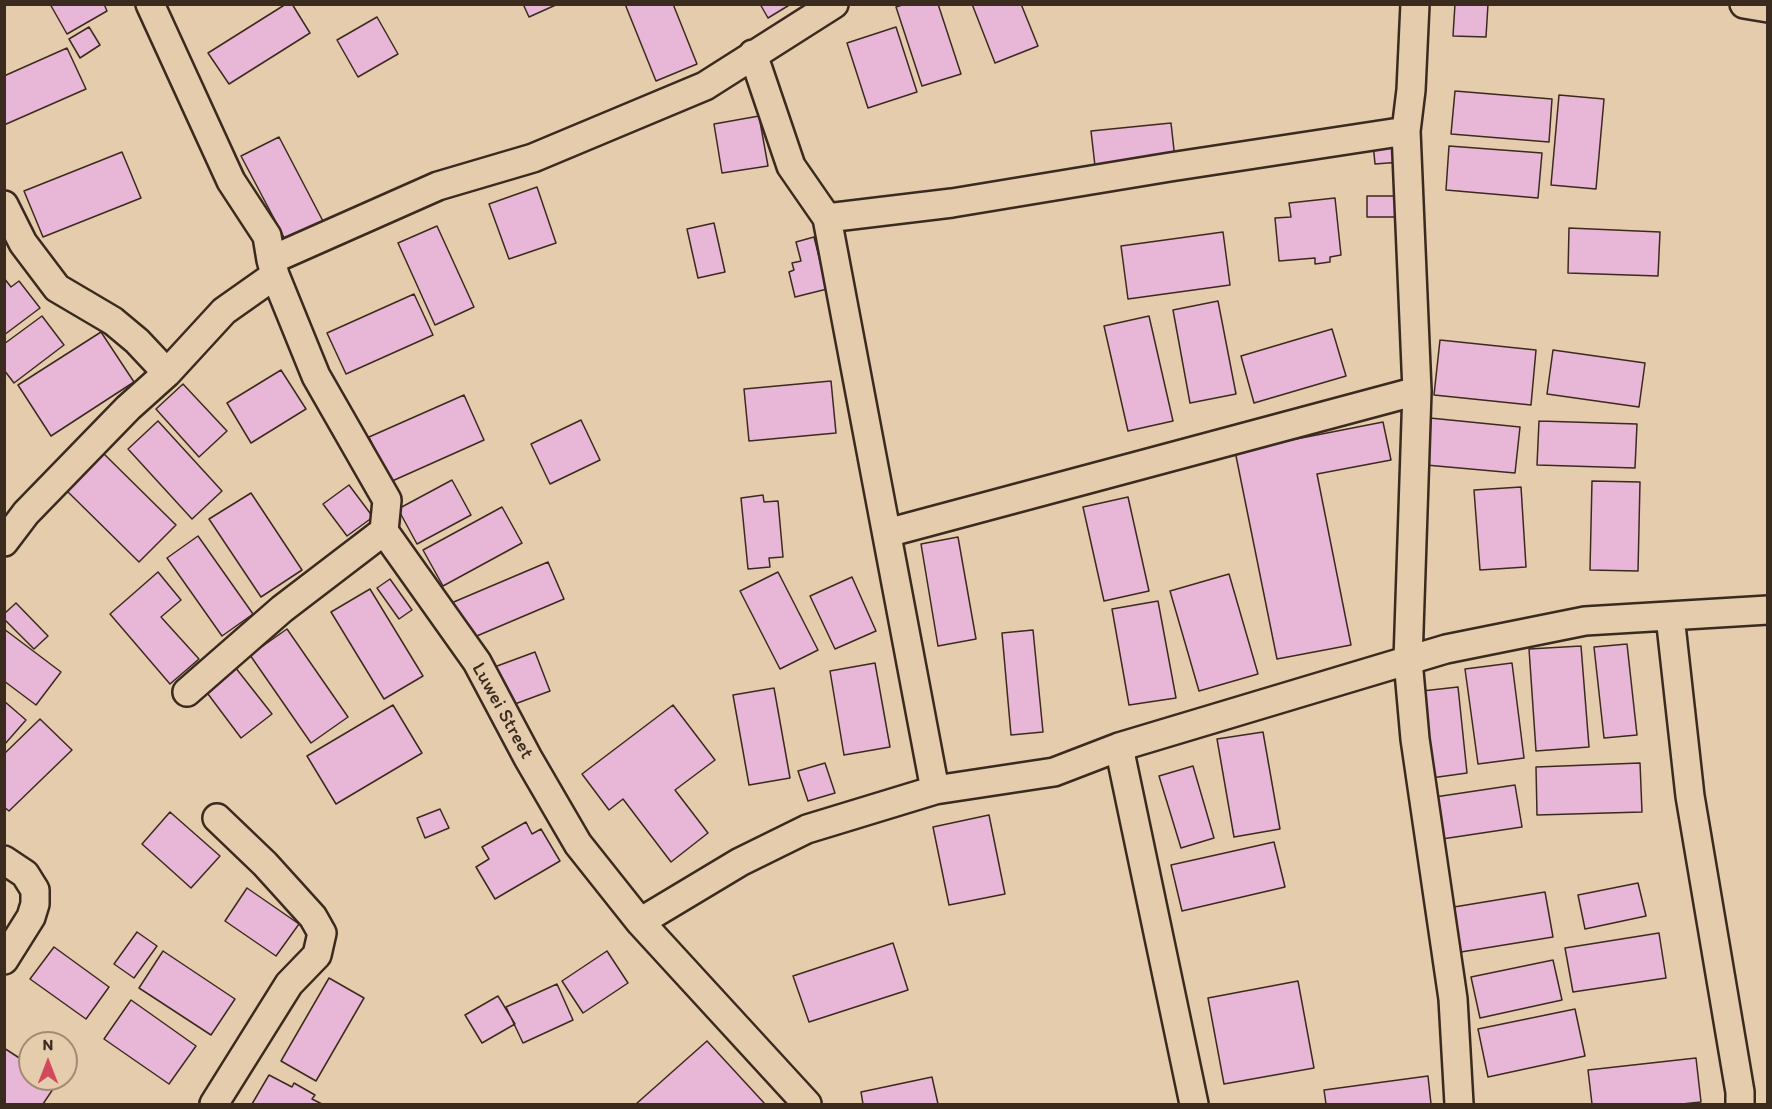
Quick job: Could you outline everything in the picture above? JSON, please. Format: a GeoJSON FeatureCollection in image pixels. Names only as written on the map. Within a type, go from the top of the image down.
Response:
{"type":"FeatureCollection","features":[{"type":"Feature","properties":{"kind":"street"},"geometry":{"type":"LineString","coordinates":[[150,4],[231,181],[267,236],[273,267],[316,376],[387,500],[384,531],[282,609],[187,692]]}},
{"type":"Feature","properties":{"kind":"street"},"geometry":{"type":"LineString","coordinates":[[4,542],[26,513],[128,408],[167,373],[224,312],[273,267],[438,186],[533,158],[705,86],[834,4]]}},
{"type":"Feature","properties":{"kind":"street"},"geometry":{"type":"LineString","coordinates":[[1415,4],[1411,90],[1406,131],[1417,391],[1408,660],[1415,739],[1453,999],[1459,1104]]}},
{"type":"Feature","properties":{"kind":"street"},"geometry":{"type":"LineString","coordinates":[[1744,4],[1767,8]]}},
{"type":"Feature","properties":{"kind":"street"},"geometry":{"type":"LineString","coordinates":[[753,54],[791,166],[828,218],[934,790]]}},
{"type":"Feature","properties":{"kind":"street"},"geometry":{"type":"LineString","coordinates":[[828,218],[952,203],[1406,131]]}},
{"type":"Feature","properties":{"kind":"street"},"geometry":{"type":"LineString","coordinates":[[4,206],[23,243],[57,288],[113,321],[137,341],[167,373]]}},
{"type":"Feature","properties":{"kind":"street"},"geometry":{"type":"LineString","coordinates":[[887,533],[1417,391]]}},
{"type":"Feature","properties":{"kind":"street","name":"Luwei Street"},"geometry":{"type":"LineString","coordinates":[[384,531],[477,662],[528,758],[578,844],[640,922],[807,1104]]}},
{"type":"Feature","properties":{"kind":"street"},"geometry":{"type":"LineString","coordinates":[[640,922],[740,862],[807,829],[934,790],[1054,772],[1119,747],[1446,649],[1585,621],[1767,610]]}},
{"type":"Feature","properties":{"kind":"street"},"geometry":{"type":"LineString","coordinates":[[1670,616],[1690,796],[1740,1092],[1740,1104]]}},
{"type":"Feature","properties":{"kind":"street"},"geometry":{"type":"LineString","coordinates":[[1119,747],[1194,1104]]}},
{"type":"Feature","properties":{"kind":"street"},"geometry":{"type":"LineString","coordinates":[[214,1104],[289,984],[317,955],[322,933],[312,917],[265,864],[218,818]]}},
{"type":"Feature","properties":{"kind":"street"},"geometry":{"type":"LineString","coordinates":[[4,860],[25,874],[35,890],[35,904],[31,917],[4,960]]}},
{"type":"Feature","properties":{"kind":"building"},"geometry":{"type":"Polygon","coordinates":[[[50,4],[104,4],[107,11],[67,34],[50,4]]]}},
{"type":"Feature","properties":{"kind":"building"},"geometry":{"type":"Polygon","coordinates":[[[286,4],[292,4],[310,33],[229,84],[208,53],[286,4]]]}},
{"type":"Feature","properties":{"kind":"building"},"geometry":{"type":"Polygon","coordinates":[[[523,4],[558,4],[529,17],[523,4]]]}},
{"type":"Feature","properties":{"kind":"building"},"geometry":{"type":"Polygon","coordinates":[[[625,4],[673,4],[697,64],[656,81],[625,4]]]}},
{"type":"Feature","properties":{"kind":"building"},"geometry":{"type":"Polygon","coordinates":[[[760,4],[791,4],[768,18],[760,4]]]}},
{"type":"Feature","properties":{"kind":"building"},"geometry":{"type":"Polygon","coordinates":[[[905,4],[938,4],[961,74],[922,86],[896,7],[905,4]]]}},
{"type":"Feature","properties":{"kind":"building"},"geometry":{"type":"Polygon","coordinates":[[[972,4],[1021,4],[1038,46],[995,63],[972,4]]]}},
{"type":"Feature","properties":{"kind":"building"},"geometry":{"type":"Polygon","coordinates":[[[1455,4],[1488,4],[1486,37],[1453,36],[1455,4]]]}},
{"type":"Feature","properties":{"kind":"building"},"geometry":{"type":"Polygon","coordinates":[[[377,17],[398,54],[358,77],[337,40],[377,17]]]}},
{"type":"Feature","properties":{"kind":"building"},"geometry":{"type":"Polygon","coordinates":[[[89,27],[100,45],[80,58],[69,39],[89,27]]]}},
{"type":"Feature","properties":{"kind":"building"},"geometry":{"type":"Polygon","coordinates":[[[896,27],[917,92],[868,108],[847,43],[896,27]]]}},
{"type":"Feature","properties":{"kind":"building"},"geometry":{"type":"Polygon","coordinates":[[[67,48],[86,89],[4,125],[4,76],[67,48]]]}},
{"type":"Feature","properties":{"kind":"building"},"geometry":{"type":"Polygon","coordinates":[[[1455,91],[1552,99],[1549,142],[1451,134],[1455,91]]]}},
{"type":"Feature","properties":{"kind":"building"},"geometry":{"type":"Polygon","coordinates":[[[1559,95],[1604,99],[1596,189],[1551,185],[1559,95]]]}},
{"type":"Feature","properties":{"kind":"building"},"geometry":{"type":"Polygon","coordinates":[[[759,116],[768,166],[722,173],[714,124],[759,116]]]}},
{"type":"Feature","properties":{"kind":"building"},"geometry":{"type":"Polygon","coordinates":[[[1171,123],[1175,159],[1095,166],[1091,131],[1171,123]]]}},
{"type":"Feature","properties":{"kind":"building"},"geometry":{"type":"Polygon","coordinates":[[[279,137],[324,223],[287,243],[241,156],[279,137]]]}},
{"type":"Feature","properties":{"kind":"building"},"geometry":{"type":"Polygon","coordinates":[[[1399,141],[1401,162],[1375,164],[1373,143],[1399,141]]]}},
{"type":"Feature","properties":{"kind":"building"},"geometry":{"type":"Polygon","coordinates":[[[1449,146],[1542,153],[1538,198],[1446,190],[1449,146]]]}},
{"type":"Feature","properties":{"kind":"building"},"geometry":{"type":"Polygon","coordinates":[[[122,152],[141,198],[43,237],[24,191],[122,152]]]}},
{"type":"Feature","properties":{"kind":"building"},"geometry":{"type":"Polygon","coordinates":[[[537,187],[556,243],[509,259],[489,204],[537,187]]]}},
{"type":"Feature","properties":{"kind":"building"},"geometry":{"type":"Polygon","coordinates":[[[1367,196],[1396,196],[1396,217],[1367,217],[1367,196]]]}},
{"type":"Feature","properties":{"kind":"building"},"geometry":{"type":"Polygon","coordinates":[[[1335,198],[1341,255],[1330,257],[1330,262],[1315,264],[1315,258],[1279,261],[1275,218],[1291,217],[1289,203],[1335,198]]]}},
{"type":"Feature","properties":{"kind":"building"},"geometry":{"type":"Polygon","coordinates":[[[714,223],[725,272],[698,278],[687,229],[714,223]]]}},
{"type":"Feature","properties":{"kind":"building"},"geometry":{"type":"Polygon","coordinates":[[[437,226],[474,307],[435,325],[398,243],[437,226]]]}},
{"type":"Feature","properties":{"kind":"building"},"geometry":{"type":"Polygon","coordinates":[[[1569,228],[1660,232],[1658,276],[1568,273],[1569,228]]]}},
{"type":"Feature","properties":{"kind":"building"},"geometry":{"type":"Polygon","coordinates":[[[1223,232],[1230,285],[1128,299],[1121,246],[1223,232]]]}},
{"type":"Feature","properties":{"kind":"building"},"geometry":{"type":"Polygon","coordinates":[[[814,237],[827,289],[795,297],[789,272],[794,270],[792,263],[801,261],[796,242],[814,237]]]}},
{"type":"Feature","properties":{"kind":"building"},"geometry":{"type":"Polygon","coordinates":[[[4,278],[11,287],[19,281],[40,308],[4,335],[4,278]]]}},
{"type":"Feature","properties":{"kind":"building"},"geometry":{"type":"Polygon","coordinates":[[[414,294],[433,335],[346,374],[327,333],[414,294]]]}},
{"type":"Feature","properties":{"kind":"building"},"geometry":{"type":"Polygon","coordinates":[[[1218,301],[1236,394],[1190,403],[1173,310],[1218,301]]]}},
{"type":"Feature","properties":{"kind":"building"},"geometry":{"type":"Polygon","coordinates":[[[42,316],[64,345],[14,383],[4,370],[4,344],[42,316]]]}},
{"type":"Feature","properties":{"kind":"building"},"geometry":{"type":"Polygon","coordinates":[[[1149,316],[1173,421],[1128,431],[1104,326],[1149,316]]]}},
{"type":"Feature","properties":{"kind":"building"},"geometry":{"type":"Polygon","coordinates":[[[1332,329],[1346,376],[1254,403],[1241,356],[1332,329]]]}},
{"type":"Feature","properties":{"kind":"building"},"geometry":{"type":"Polygon","coordinates":[[[101,332],[134,382],[51,436],[18,385],[101,332]]]}},
{"type":"Feature","properties":{"kind":"building"},"geometry":{"type":"Polygon","coordinates":[[[1440,340],[1536,350],[1531,405],[1434,395],[1440,340]]]}},
{"type":"Feature","properties":{"kind":"building"},"geometry":{"type":"Polygon","coordinates":[[[1553,350],[1645,363],[1639,407],[1547,394],[1553,350]]]}},
{"type":"Feature","properties":{"kind":"building"},"geometry":{"type":"Polygon","coordinates":[[[281,370],[306,409],[251,443],[227,403],[281,370]]]}},
{"type":"Feature","properties":{"kind":"building"},"geometry":{"type":"Polygon","coordinates":[[[831,381],[836,433],[749,441],[744,389],[831,381]]]}},
{"type":"Feature","properties":{"kind":"building"},"geometry":{"type":"Polygon","coordinates":[[[183,384],[227,431],[199,457],[156,409],[183,384]]]}},
{"type":"Feature","properties":{"kind":"building"},"geometry":{"type":"Polygon","coordinates":[[[464,395],[484,440],[390,482],[369,437],[464,395]]]}},
{"type":"Feature","properties":{"kind":"building"},"geometry":{"type":"Polygon","coordinates":[[[1430,418],[1520,427],[1515,473],[1426,465],[1430,418]]]}},
{"type":"Feature","properties":{"kind":"building"},"geometry":{"type":"Polygon","coordinates":[[[581,420],[600,460],[550,484],[531,444],[581,420]]]}},
{"type":"Feature","properties":{"kind":"building"},"geometry":{"type":"Polygon","coordinates":[[[158,421],[222,491],[192,519],[128,449],[158,421]]]}},
{"type":"Feature","properties":{"kind":"building"},"geometry":{"type":"Polygon","coordinates":[[[1539,421],[1637,424],[1635,468],[1537,465],[1539,421]]]}},
{"type":"Feature","properties":{"kind":"building"},"geometry":{"type":"Polygon","coordinates":[[[1383,422],[1391,460],[1317,474],[1351,645],[1277,659],[1235,451],[1383,422]]]}},
{"type":"Feature","properties":{"kind":"building"},"geometry":{"type":"Polygon","coordinates":[[[103,453],[176,525],[139,562],[66,490],[103,453]]]}},
{"type":"Feature","properties":{"kind":"building"},"geometry":{"type":"Polygon","coordinates":[[[452,480],[471,515],[417,544],[398,509],[452,480]]]}},
{"type":"Feature","properties":{"kind":"building"},"geometry":{"type":"Polygon","coordinates":[[[1592,481],[1640,482],[1638,571],[1590,570],[1592,481]]]}},
{"type":"Feature","properties":{"kind":"building"},"geometry":{"type":"Polygon","coordinates":[[[349,485],[373,517],[347,536],[323,504],[349,485]]]}},
{"type":"Feature","properties":{"kind":"building"},"geometry":{"type":"Polygon","coordinates":[[[1521,487],[1526,567],[1480,570],[1474,490],[1521,487]]]}},
{"type":"Feature","properties":{"kind":"building"},"geometry":{"type":"Polygon","coordinates":[[[251,493],[302,570],[261,597],[209,519],[251,493]]]}},
{"type":"Feature","properties":{"kind":"building"},"geometry":{"type":"Polygon","coordinates":[[[763,495],[764,502],[778,501],[783,557],[769,558],[770,567],[748,569],[741,498],[763,495]]]}},
{"type":"Feature","properties":{"kind":"building"},"geometry":{"type":"Polygon","coordinates":[[[1128,497],[1149,591],[1104,601],[1083,507],[1128,497]]]}},
{"type":"Feature","properties":{"kind":"building"},"geometry":{"type":"Polygon","coordinates":[[[502,507],[522,543],[443,586],[423,550],[502,507]]]}},
{"type":"Feature","properties":{"kind":"building"},"geometry":{"type":"Polygon","coordinates":[[[198,536],[253,614],[222,636],[167,558],[198,536]]]}},
{"type":"Feature","properties":{"kind":"building"},"geometry":{"type":"Polygon","coordinates":[[[958,537],[976,639],[938,646],[921,544],[958,537]]]}},
{"type":"Feature","properties":{"kind":"building"},"geometry":{"type":"Polygon","coordinates":[[[548,562],[564,599],[465,641],[449,604],[548,562]]]}},
{"type":"Feature","properties":{"kind":"building"},"geometry":{"type":"Polygon","coordinates":[[[158,572],[181,600],[161,617],[199,659],[170,684],[110,614],[158,572]]]}},
{"type":"Feature","properties":{"kind":"building"},"geometry":{"type":"Polygon","coordinates":[[[778,572],[818,650],[780,669],[740,591],[778,572]]]}},
{"type":"Feature","properties":{"kind":"building"},"geometry":{"type":"Polygon","coordinates":[[[1229,574],[1258,674],[1199,691],[1170,591],[1229,574]]]}},
{"type":"Feature","properties":{"kind":"building"},"geometry":{"type":"Polygon","coordinates":[[[852,577],[876,631],[835,649],[810,596],[852,577]]]}},
{"type":"Feature","properties":{"kind":"building"},"geometry":{"type":"Polygon","coordinates":[[[390,579],[412,610],[399,619],[377,588],[390,579]]]}},
{"type":"Feature","properties":{"kind":"building"},"geometry":{"type":"Polygon","coordinates":[[[370,589],[423,676],[384,699],[331,612],[370,589]]]}},
{"type":"Feature","properties":{"kind":"building"},"geometry":{"type":"Polygon","coordinates":[[[1158,601],[1176,698],[1129,705],[1112,609],[1158,601]]]}},
{"type":"Feature","properties":{"kind":"building"},"geometry":{"type":"Polygon","coordinates":[[[16,603],[48,636],[34,649],[4,619],[4,614],[16,603]]]}},
{"type":"Feature","properties":{"kind":"building"},"geometry":{"type":"Polygon","coordinates":[[[4,629],[61,672],[36,705],[4,681],[4,629]]]}},
{"type":"Feature","properties":{"kind":"building"},"geometry":{"type":"Polygon","coordinates":[[[287,629],[348,717],[311,743],[250,655],[287,629]]]}},
{"type":"Feature","properties":{"kind":"building"},"geometry":{"type":"Polygon","coordinates":[[[1033,630],[1043,732],[1011,735],[1002,633],[1033,630]]]}},
{"type":"Feature","properties":{"kind":"building"},"geometry":{"type":"Polygon","coordinates":[[[1627,644],[1637,735],[1604,738],[1594,647],[1627,644]]]}},
{"type":"Feature","properties":{"kind":"building"},"geometry":{"type":"Polygon","coordinates":[[[1581,646],[1589,747],[1536,751],[1529,649],[1581,646]]]}},
{"type":"Feature","properties":{"kind":"building"},"geometry":{"type":"Polygon","coordinates":[[[535,652],[550,691],[504,708],[489,669],[535,652]]]}},
{"type":"Feature","properties":{"kind":"building"},"geometry":{"type":"Polygon","coordinates":[[[875,663],[890,747],[844,755],[830,671],[875,663]]]}},
{"type":"Feature","properties":{"kind":"building"},"geometry":{"type":"Polygon","coordinates":[[[1512,663],[1524,758],[1478,764],[1465,669],[1512,663]]]}},
{"type":"Feature","properties":{"kind":"building"},"geometry":{"type":"Polygon","coordinates":[[[235,667],[272,714],[241,738],[205,690],[235,667]]]}},
{"type":"Feature","properties":{"kind":"building"},"geometry":{"type":"Polygon","coordinates":[[[1458,687],[1467,773],[1431,778],[1422,691],[1458,687]]]}},
{"type":"Feature","properties":{"kind":"building"},"geometry":{"type":"Polygon","coordinates":[[[774,688],[790,778],[749,785],[733,695],[774,688]]]}},
{"type":"Feature","properties":{"kind":"building"},"geometry":{"type":"Polygon","coordinates":[[[4,701],[26,720],[4,745],[4,701]]]}},
{"type":"Feature","properties":{"kind":"building"},"geometry":{"type":"Polygon","coordinates":[[[393,705],[422,753],[336,804],[307,756],[393,705]]]}},
{"type":"Feature","properties":{"kind":"building"},"geometry":{"type":"Polygon","coordinates":[[[673,705],[715,760],[675,790],[708,833],[671,862],[623,799],[609,810],[582,774],[673,705]]]}},
{"type":"Feature","properties":{"kind":"building"},"geometry":{"type":"Polygon","coordinates":[[[40,719],[72,750],[9,811],[4,807],[4,754],[40,719]]]}},
{"type":"Feature","properties":{"kind":"building"},"geometry":{"type":"Polygon","coordinates":[[[1263,732],[1280,829],[1234,837],[1217,739],[1263,732]]]}},
{"type":"Feature","properties":{"kind":"building"},"geometry":{"type":"Polygon","coordinates":[[[825,763],[835,793],[808,801],[798,771],[825,763]]]}},
{"type":"Feature","properties":{"kind":"building"},"geometry":{"type":"Polygon","coordinates":[[[1640,763],[1642,812],[1537,815],[1536,767],[1640,763]]]}},
{"type":"Feature","properties":{"kind":"building"},"geometry":{"type":"Polygon","coordinates":[[[1193,766],[1214,838],[1181,848],[1159,776],[1193,766]]]}},
{"type":"Feature","properties":{"kind":"building"},"geometry":{"type":"Polygon","coordinates":[[[1515,785],[1522,827],[1442,839],[1435,797],[1515,785]]]}},
{"type":"Feature","properties":{"kind":"building"},"geometry":{"type":"Polygon","coordinates":[[[440,809],[449,828],[425,838],[417,818],[440,809]]]}},
{"type":"Feature","properties":{"kind":"building"},"geometry":{"type":"Polygon","coordinates":[[[170,812],[220,856],[191,888],[142,844],[170,812]]]}},
{"type":"Feature","properties":{"kind":"building"},"geometry":{"type":"Polygon","coordinates":[[[989,815],[1005,894],[949,905],[933,827],[989,815]]]}},
{"type":"Feature","properties":{"kind":"building"},"geometry":{"type":"Polygon","coordinates":[[[526,822],[532,834],[541,829],[560,861],[495,899],[476,867],[489,859],[482,847],[526,822]]]}},
{"type":"Feature","properties":{"kind":"building"},"geometry":{"type":"Polygon","coordinates":[[[1274,842],[1285,887],[1182,911],[1171,865],[1274,842]]]}},
{"type":"Feature","properties":{"kind":"building"},"geometry":{"type":"Polygon","coordinates":[[[1638,883],[1646,916],[1585,929],[1578,895],[1638,883]]]}},
{"type":"Feature","properties":{"kind":"building"},"geometry":{"type":"Polygon","coordinates":[[[247,888],[299,924],[276,956],[225,921],[247,888]]]}},
{"type":"Feature","properties":{"kind":"building"},"geometry":{"type":"Polygon","coordinates":[[[1545,892],[1553,937],[1461,952],[1454,907],[1545,892]]]}},
{"type":"Feature","properties":{"kind":"building"},"geometry":{"type":"Polygon","coordinates":[[[137,932],[157,946],[134,978],[114,964],[137,932]]]}},
{"type":"Feature","properties":{"kind":"building"},"geometry":{"type":"Polygon","coordinates":[[[1659,933],[1666,978],[1573,992],[1565,948],[1659,933]]]}},
{"type":"Feature","properties":{"kind":"building"},"geometry":{"type":"Polygon","coordinates":[[[893,943],[908,990],[809,1022],[793,976],[893,943]]]}},
{"type":"Feature","properties":{"kind":"building"},"geometry":{"type":"Polygon","coordinates":[[[54,947],[109,987],[86,1019],[30,979],[54,947]]]}},
{"type":"Feature","properties":{"kind":"building"},"geometry":{"type":"Polygon","coordinates":[[[163,951],[235,999],[211,1035],[139,988],[163,951]]]}},
{"type":"Feature","properties":{"kind":"building"},"geometry":{"type":"Polygon","coordinates":[[[607,951],[628,983],[583,1013],[562,981],[607,951]]]}},
{"type":"Feature","properties":{"kind":"building"},"geometry":{"type":"Polygon","coordinates":[[[1553,960],[1562,1000],[1480,1018],[1471,977],[1553,960]]]}},
{"type":"Feature","properties":{"kind":"building"},"geometry":{"type":"Polygon","coordinates":[[[329,978],[364,998],[316,1081],[281,1061],[329,978]]]}},
{"type":"Feature","properties":{"kind":"building"},"geometry":{"type":"Polygon","coordinates":[[[1298,981],[1314,1068],[1224,1084],[1208,998],[1298,981]]]}},
{"type":"Feature","properties":{"kind":"building"},"geometry":{"type":"Polygon","coordinates":[[[557,984],[573,1020],[523,1043],[506,1007],[557,984]]]}},
{"type":"Feature","properties":{"kind":"building"},"geometry":{"type":"Polygon","coordinates":[[[498,996],[515,1024],[482,1043],[465,1015],[498,996]]]}},
{"type":"Feature","properties":{"kind":"building"},"geometry":{"type":"Polygon","coordinates":[[[131,1000],[196,1046],[169,1084],[104,1039],[131,1000]]]}},
{"type":"Feature","properties":{"kind":"building"},"geometry":{"type":"Polygon","coordinates":[[[1575,1009],[1585,1056],[1488,1077],[1478,1029],[1575,1009]]]}},
{"type":"Feature","properties":{"kind":"building"},"geometry":{"type":"Polygon","coordinates":[[[707,1041],[765,1104],[636,1104],[707,1041]]]}},
{"type":"Feature","properties":{"kind":"building"},"geometry":{"type":"Polygon","coordinates":[[[4,1048],[18,1057],[18,1091],[52,1091],[43,1104],[4,1104],[4,1048]]]}},
{"type":"Feature","properties":{"kind":"building"},"geometry":{"type":"Polygon","coordinates":[[[1696,1058],[1701,1102],[1592,1104],[1588,1070],[1696,1058]]]}},
{"type":"Feature","properties":{"kind":"building"},"geometry":{"type":"Polygon","coordinates":[[[269,1075],[292,1087],[294,1083],[315,1095],[312,1099],[322,1104],[252,1104],[269,1075]]]}},
{"type":"Feature","properties":{"kind":"building"},"geometry":{"type":"Polygon","coordinates":[[[1428,1076],[1431,1104],[1326,1104],[1324,1090],[1428,1076]]]}},
{"type":"Feature","properties":{"kind":"building"},"geometry":{"type":"Polygon","coordinates":[[[932,1077],[938,1104],[863,1104],[861,1092],[932,1077]]]}}]}
